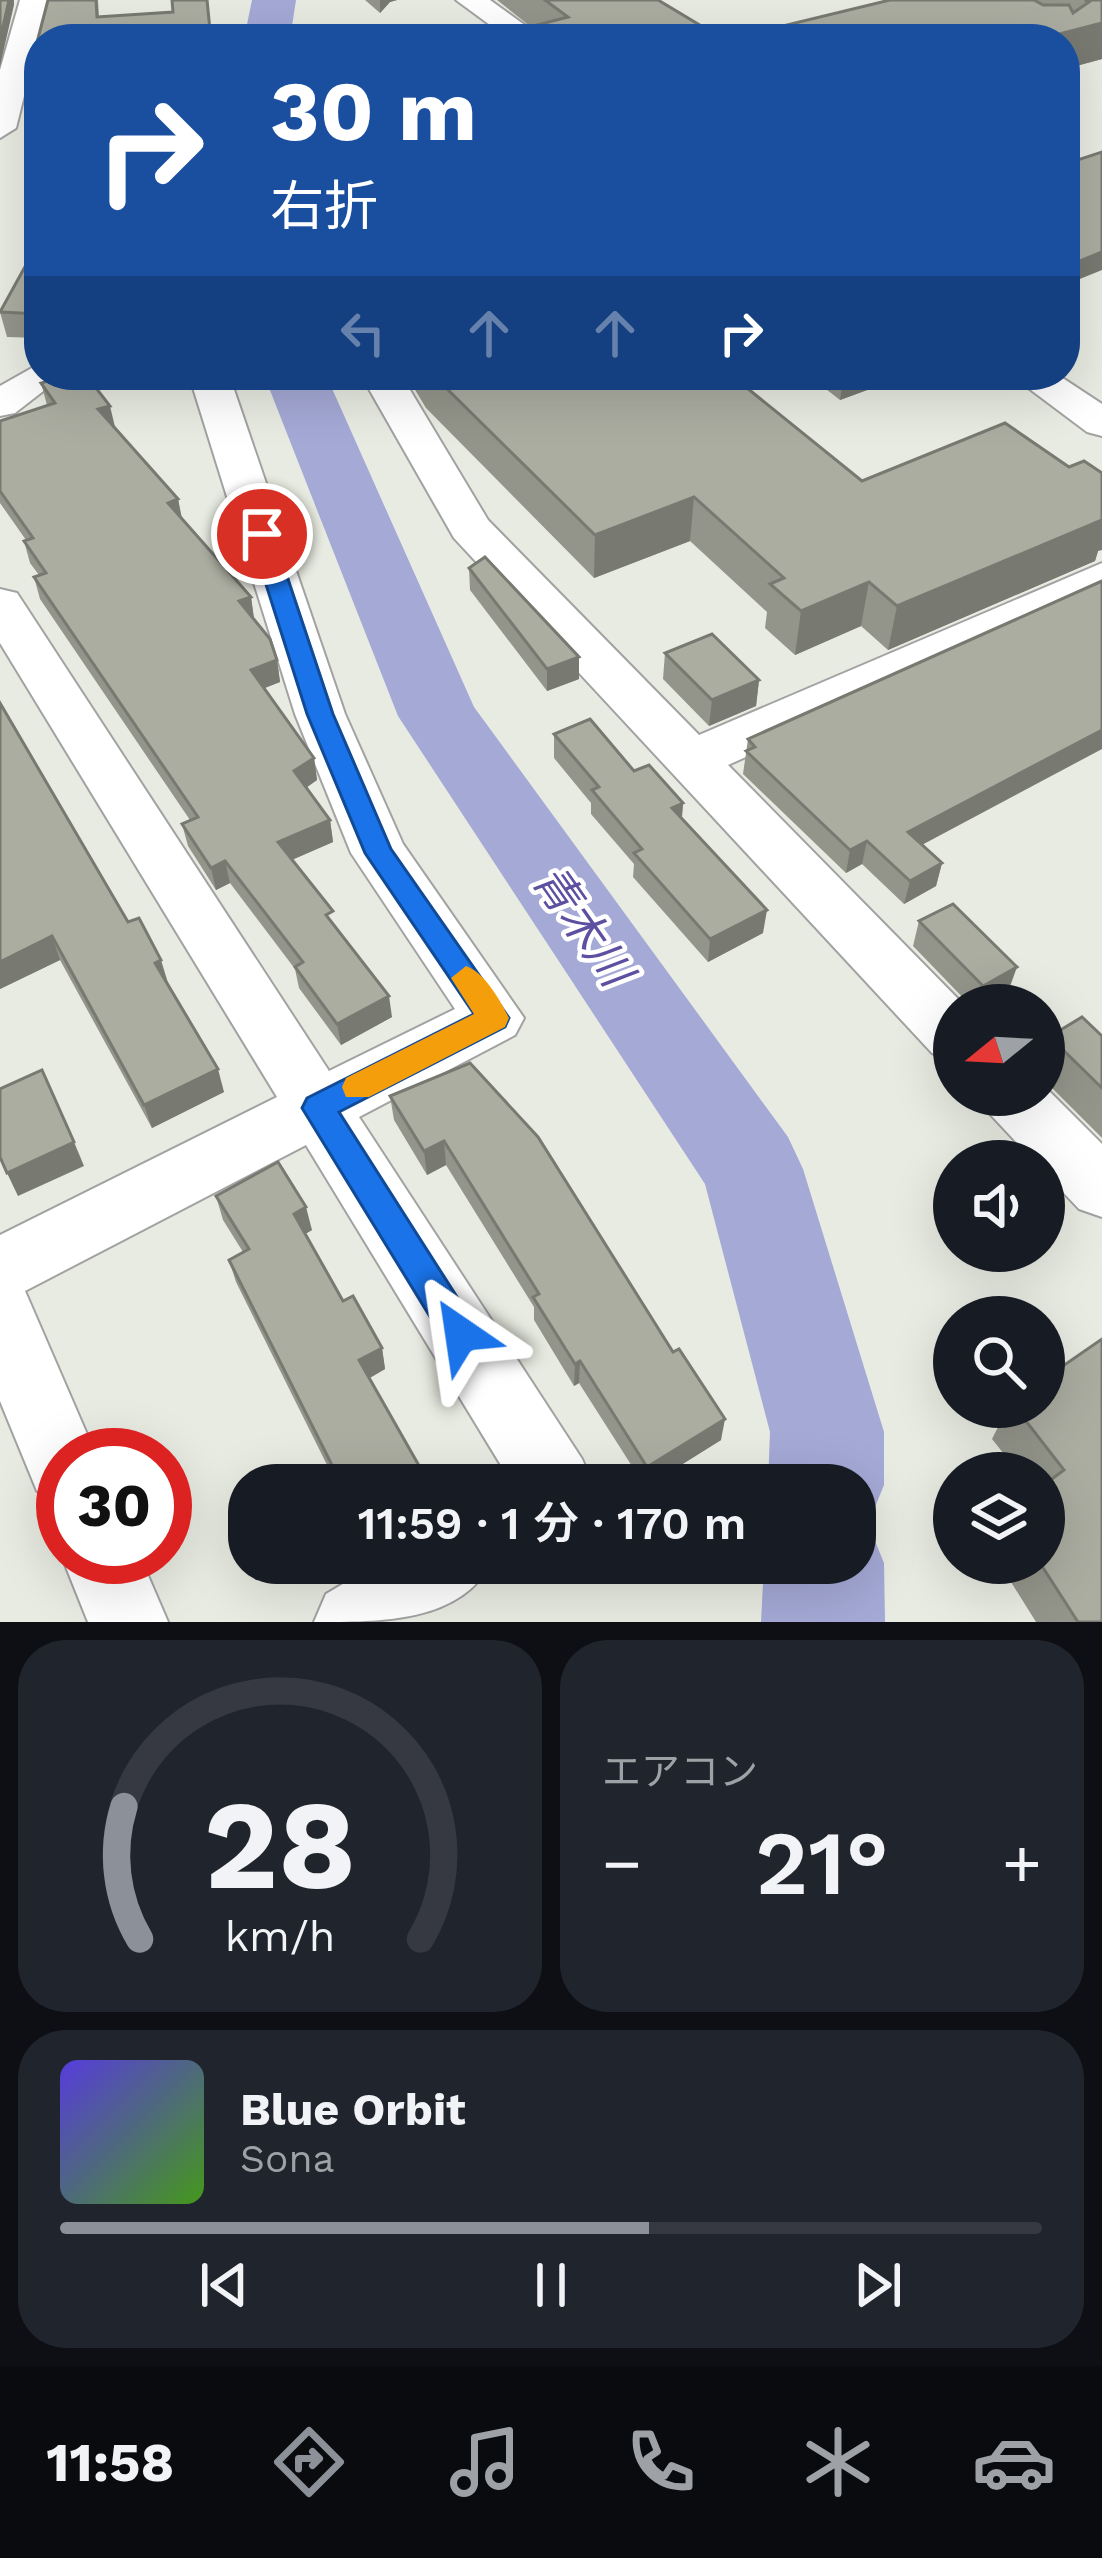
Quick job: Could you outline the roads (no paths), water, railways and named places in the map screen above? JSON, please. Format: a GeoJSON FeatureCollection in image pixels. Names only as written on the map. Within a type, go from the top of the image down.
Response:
{"type":"FeatureCollection","features":[{"type":"Feature","properties":{"kind":"street"},"geometry":{"type":"LineString","coordinates":[[470,0],[506,24]]}},
{"type":"Feature","properties":{"kind":"street"},"geometry":{"type":"LineString","coordinates":[[0,128],[5,93],[24,66]]}},
{"type":"Feature","properties":{"kind":"street"},"geometry":{"type":"LineString","coordinates":[[0,1269],[494,1018],[379,853],[320,714],[214,390]]}},
{"type":"Feature","properties":{"kind":"street"},"geometry":{"type":"LineString","coordinates":[[390,390],[470,528],[933,1013]]}},
{"type":"Feature","properties":{"kind":"street"},"geometry":{"type":"LineString","coordinates":[[1052,390],[1102,423]]}},
{"type":"Feature","properties":{"kind":"street"},"geometry":{"type":"LineString","coordinates":[[688,760],[1102,578]]}},
{"type":"Feature","properties":{"kind":"street"},"geometry":{"type":"LineString","coordinates":[[0,604],[543,1464]]}},
{"type":"Feature","properties":{"kind":"street"},"geometry":{"type":"LineString","coordinates":[[1032,1116],[1102,1188]]}},
{"type":"Feature","properties":{"kind":"street"},"geometry":{"type":"LineString","coordinates":[[0,1315],[47,1428]]}},
{"type":"Feature","properties":{"kind":"street"},"geometry":{"type":"LineString","coordinates":[[112,1584],[128,1622]]}},
{"type":"Feature","properties":{"kind":"street"},"geometry":{"type":"LineString","coordinates":[[354,1622],[417,1584]]}},
{"type":"Feature","properties":{"kind":"waterway","name":"青木川"},"geometry":{"type":"LineString","coordinates":[[270,24],[274,0]]}},
{"type":"Feature","properties":{"kind":"waterway","name":"青木川"},"geometry":{"type":"LineString","coordinates":[[301,390],[438,716],[752,1169],[827,1432],[826,1464]]}},
{"type":"Feature","properties":{"kind":"waterway","name":"青木川"},"geometry":{"type":"LineString","coordinates":[[823,1622],[824,1584]]}}]}
